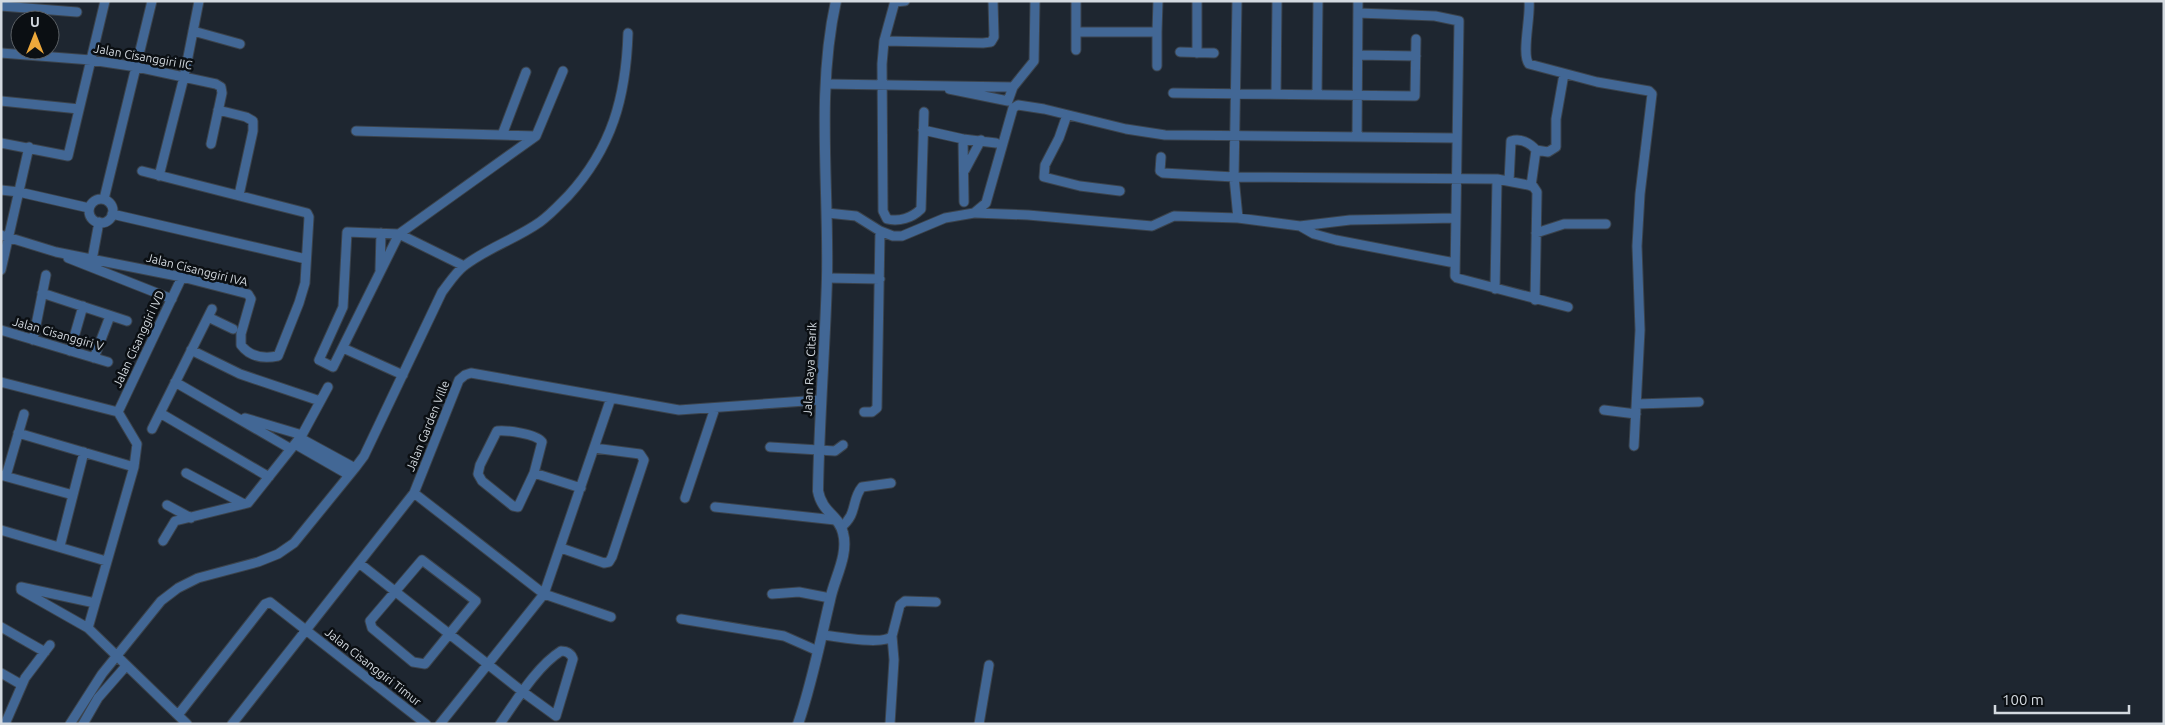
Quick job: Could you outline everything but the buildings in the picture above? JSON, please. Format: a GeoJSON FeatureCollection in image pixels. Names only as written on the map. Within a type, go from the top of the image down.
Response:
{"type":"FeatureCollection","features":[{"type":"Feature","properties":{"kind":"street"},"geometry":{"type":"LineString","coordinates":[[1,143],[68,156],[105,1]]}},
{"type":"Feature","properties":{"kind":"street"},"geometry":{"type":"LineString","coordinates":[[104,199],[152,1]]}},
{"type":"Feature","properties":{"kind":"street"},"geometry":{"type":"LineString","coordinates":[[159,176],[184,77],[192,31],[200,1]]}},
{"type":"Feature","properties":{"kind":"street","name":"Jalan Raya Citarik"},"geometry":{"type":"LineString","coordinates":[[798,724],[806,702],[830,598],[843,555],[844,540],[838,523],[825,509],[820,498],[818,451],[827,278],[826,84],[832,18],[836,1]]}},
{"type":"Feature","properties":{"kind":"street"},"geometry":{"type":"LineString","coordinates":[[905,1],[895,2],[884,41],[882,84],[883,211],[887,219],[893,221],[905,219],[921,209],[924,112]]}},
{"type":"Feature","properties":{"kind":"street"},"geometry":{"type":"LineString","coordinates":[[884,41],[983,44],[991,42],[994,37],[993,1]]}},
{"type":"Feature","properties":{"kind":"street"},"geometry":{"type":"LineString","coordinates":[[924,84],[1008,101],[1013,86],[1034,61],[1035,1]]}},
{"type":"Feature","properties":{"kind":"street"},"geometry":{"type":"LineString","coordinates":[[1076,1],[1076,50]]}},
{"type":"Feature","properties":{"kind":"street"},"geometry":{"type":"LineString","coordinates":[[1157,66],[1158,1]]}},
{"type":"Feature","properties":{"kind":"street"},"geometry":{"type":"LineString","coordinates":[[1197,1],[1197,52]]}},
{"type":"Feature","properties":{"kind":"street"},"geometry":{"type":"LineString","coordinates":[[1237,1],[1234,176],[1238,218]]}},
{"type":"Feature","properties":{"kind":"street"},"geometry":{"type":"LineString","coordinates":[[1276,94],[1277,1]]}},
{"type":"Feature","properties":{"kind":"street"},"geometry":{"type":"LineString","coordinates":[[1317,95],[1318,1]]}},
{"type":"Feature","properties":{"kind":"street"},"geometry":{"type":"LineString","coordinates":[[1356,137],[1358,1]]}},
{"type":"Feature","properties":{"kind":"street"},"geometry":{"type":"LineString","coordinates":[[1529,1],[1530,18],[1526,60],[1529,64],[1597,82],[1649,91],[1652,94],[1640,194],[1637,246],[1640,330],[1634,446]]}},
{"type":"Feature","properties":{"kind":"street"},"geometry":{"type":"LineString","coordinates":[[6,5],[51,6],[77,12]]}},
{"type":"Feature","properties":{"kind":"street"},"geometry":{"type":"LineString","coordinates":[[1358,13],[1434,16],[1459,21],[1455,274],[1457,278],[1535,300],[1568,307]]}},
{"type":"Feature","properties":{"kind":"street"},"geometry":{"type":"LineString","coordinates":[[192,31],[240,44]]}},
{"type":"Feature","properties":{"kind":"street"},"geometry":{"type":"LineString","coordinates":[[1076,32],[1157,32]]}},
{"type":"Feature","properties":{"kind":"street"},"geometry":{"type":"LineString","coordinates":[[70,724],[81,704],[116,656],[161,601],[178,588],[198,578],[258,562],[278,554],[294,543],[364,456],[442,292],[464,266],[489,249],[541,222],[582,182],[600,156],[613,126],[623,90],[628,33]]}},
{"type":"Feature","properties":{"kind":"street"},"geometry":{"type":"LineString","coordinates":[[1173,93],[1415,96],[1416,39]]}},
{"type":"Feature","properties":{"kind":"street"},"geometry":{"type":"LineString","coordinates":[[1180,52],[1214,53]]}},
{"type":"Feature","properties":{"kind":"street","name":"Jalan Cisanggiri IIC"},"geometry":{"type":"LineString","coordinates":[[1,53],[91,60],[137,67],[221,87],[211,144]]}},
{"type":"Feature","properties":{"kind":"street"},"geometry":{"type":"LineString","coordinates":[[1358,55],[1416,56]]}},
{"type":"Feature","properties":{"kind":"street"},"geometry":{"type":"LineString","coordinates":[[464,266],[399,234],[347,232],[343,307],[319,360],[333,367],[399,234],[536,136],[563,71]]}},
{"type":"Feature","properties":{"kind":"street"},"geometry":{"type":"LineString","coordinates":[[502,135],[526,72]]}},
{"type":"Feature","properties":{"kind":"street"},"geometry":{"type":"LineString","coordinates":[[1509,181],[1511,141],[1526,142],[1536,150],[1548,152],[1556,147],[1556,119],[1564,74]]}},
{"type":"Feature","properties":{"kind":"street"},"geometry":{"type":"LineString","coordinates":[[826,84],[1013,86]]}},
{"type":"Feature","properties":{"kind":"street"},"geometry":{"type":"LineString","coordinates":[[1,101],[79,109]]}},
{"type":"Feature","properties":{"kind":"street"},"geometry":{"type":"LineString","coordinates":[[974,213],[986,203],[1015,106],[1024,105],[1126,129],[1165,134],[1456,138]]}},
{"type":"Feature","properties":{"kind":"street"},"geometry":{"type":"LineString","coordinates":[[218,110],[246,118],[253,122],[253,131],[239,195]]}},
{"type":"Feature","properties":{"kind":"street"},"geometry":{"type":"LineString","coordinates":[[1067,115],[1059,138],[1046,164],[1044,177],[1080,186],[1120,191]]}},
{"type":"Feature","properties":{"kind":"street"},"geometry":{"type":"LineString","coordinates":[[924,130],[996,142]]}},
{"type":"Feature","properties":{"kind":"street"},"geometry":{"type":"LineString","coordinates":[[356,131],[536,136]]}},
{"type":"Feature","properties":{"kind":"street"},"geometry":{"type":"LineString","coordinates":[[963,138],[964,202]]}},
{"type":"Feature","properties":{"kind":"street"},"geometry":{"type":"LineString","coordinates":[[963,172],[981,140]]}},
{"type":"Feature","properties":{"kind":"street"},"geometry":{"type":"LineString","coordinates":[[1,270],[5,236],[19,192],[29,147]]}},
{"type":"Feature","properties":{"kind":"street"},"geometry":{"type":"LineString","coordinates":[[1531,186],[1536,150]]}},
{"type":"Feature","properties":{"kind":"street"},"geometry":{"type":"LineString","coordinates":[[1161,157],[1160,169],[1163,173],[1234,176],[1497,179],[1531,186],[1536,188],[1537,192],[1535,300]]}},
{"type":"Feature","properties":{"kind":"street","name":"Jalan Cisanggiri IVA"},"geometry":{"type":"LineString","coordinates":[[5,236],[56,252],[182,277],[248,294],[251,299],[241,334],[241,345],[247,352],[258,357],[278,356],[305,283],[309,217],[307,213],[142,171]]}},
{"type":"Feature","properties":{"kind":"street"},"geometry":{"type":"LineString","coordinates":[[1495,288],[1497,179]]}},
{"type":"Feature","properties":{"kind":"street"},"geometry":{"type":"LineString","coordinates":[[1,190],[19,192],[89,208]]}},
{"type":"Feature","properties":{"kind":"street"},"geometry":{"type":"LineString","coordinates":[[89,208],[95,201],[104,199]]}},
{"type":"Feature","properties":{"kind":"street"},"geometry":{"type":"LineString","coordinates":[[89,208],[92,219],[100,222],[107,220],[112,214],[111,205],[104,199]]}},
{"type":"Feature","properties":{"kind":"street"},"geometry":{"type":"LineString","coordinates":[[827,213],[856,216],[880,231],[893,236],[902,236],[944,218],[974,213],[1028,215],[1152,226],[1174,216],[1238,218],[1300,226],[1350,220],[1456,218]]}},
{"type":"Feature","properties":{"kind":"street"},"geometry":{"type":"LineString","coordinates":[[112,214],[306,259]]}},
{"type":"Feature","properties":{"kind":"street"},"geometry":{"type":"LineString","coordinates":[[92,260],[100,222]]}},
{"type":"Feature","properties":{"kind":"street"},"geometry":{"type":"LineString","coordinates":[[1536,233],[1564,224],[1606,224]]}},
{"type":"Feature","properties":{"kind":"street"},"geometry":{"type":"LineString","coordinates":[[1300,226],[1314,234],[1336,240],[1455,263]]}},
{"type":"Feature","properties":{"kind":"street"},"geometry":{"type":"LineString","coordinates":[[864,412],[872,412],[877,408],[880,231]]}},
{"type":"Feature","properties":{"kind":"street"},"geometry":{"type":"LineString","coordinates":[[380,274],[381,233]]}},
{"type":"Feature","properties":{"kind":"street"},"geometry":{"type":"LineString","coordinates":[[56,252],[101,273],[172,299]]}},
{"type":"Feature","properties":{"kind":"street"},"geometry":{"type":"LineString","coordinates":[[33,340],[46,275]]}},
{"type":"Feature","properties":{"kind":"street","name":"Jalan Cisanggiri IVD"},"geometry":{"type":"LineString","coordinates":[[118,412],[182,277]]}},
{"type":"Feature","properties":{"kind":"street"},"geometry":{"type":"LineString","coordinates":[[827,278],[880,279]]}},
{"type":"Feature","properties":{"kind":"street"},"geometry":{"type":"LineString","coordinates":[[42,293],[127,321]]}},
{"type":"Feature","properties":{"kind":"street"},"geometry":{"type":"LineString","coordinates":[[70,351],[83,306]]}},
{"type":"Feature","properties":{"kind":"street"},"geometry":{"type":"LineString","coordinates":[[152,429],[210,313],[233,329]]}},
{"type":"Feature","properties":{"kind":"street"},"geometry":{"type":"LineString","coordinates":[[94,358],[110,316]]}},
{"type":"Feature","properties":{"kind":"street","name":"Jalan Cisanggiri V"},"geometry":{"type":"LineString","coordinates":[[1,330],[108,362]]}},
{"type":"Feature","properties":{"kind":"street"},"geometry":{"type":"LineString","coordinates":[[343,348],[403,375]]}},
{"type":"Feature","properties":{"kind":"street"},"geometry":{"type":"LineString","coordinates":[[191,350],[240,374],[320,401]]}},
{"type":"Feature","properties":{"kind":"street","name":"Jalan Garden Ville"},"geometry":{"type":"LineString","coordinates":[[232,724],[414,493],[460,380],[465,375],[471,373],[679,410],[820,400]]}},
{"type":"Feature","properties":{"kind":"street"},"geometry":{"type":"LineString","coordinates":[[1,382],[118,412],[137,444],[134,467],[88,628]]}},
{"type":"Feature","properties":{"kind":"street"},"geometry":{"type":"LineString","coordinates":[[175,382],[230,414],[297,441],[352,471]]}},
{"type":"Feature","properties":{"kind":"street"},"geometry":{"type":"LineString","coordinates":[[163,541],[175,522],[248,503],[297,441],[328,387]]}},
{"type":"Feature","properties":{"kind":"street"},"geometry":{"type":"LineString","coordinates":[[440,724],[544,594],[611,398]]}},
{"type":"Feature","properties":{"kind":"street"},"geometry":{"type":"LineString","coordinates":[[1637,404],[1699,402]]}},
{"type":"Feature","properties":{"kind":"street"},"geometry":{"type":"LineString","coordinates":[[685,498],[715,408]]}},
{"type":"Feature","properties":{"kind":"street"},"geometry":{"type":"LineString","coordinates":[[1604,410],[1636,414]]}},
{"type":"Feature","properties":{"kind":"street"},"geometry":{"type":"LineString","coordinates":[[160,413],[269,477]]}},
{"type":"Feature","properties":{"kind":"street"},"geometry":{"type":"LineString","coordinates":[[24,414],[3,476],[73,495]]}},
{"type":"Feature","properties":{"kind":"street"},"geometry":{"type":"LineString","coordinates":[[230,414],[297,441]]}},
{"type":"Feature","properties":{"kind":"street"},"geometry":{"type":"LineString","coordinates":[[497,431],[508,431],[542,440],[534,473],[518,507],[512,506],[482,481],[478,474],[497,431]]}},
{"type":"Feature","properties":{"kind":"street"},"geometry":{"type":"LineString","coordinates":[[18,433],[134,467]]}},
{"type":"Feature","properties":{"kind":"street"},"geometry":{"type":"LineString","coordinates":[[770,447],[835,451],[843,445]]}},
{"type":"Feature","properties":{"kind":"street"},"geometry":{"type":"LineString","coordinates":[[561,548],[604,563],[609,562],[644,460],[640,454],[594,448]]}},
{"type":"Feature","properties":{"kind":"street"},"geometry":{"type":"LineString","coordinates":[[60,546],[84,452]]}},
{"type":"Feature","properties":{"kind":"street"},"geometry":{"type":"LineString","coordinates":[[534,473],[581,488]]}},
{"type":"Feature","properties":{"kind":"street"},"geometry":{"type":"LineString","coordinates":[[186,474],[244,504]]}},
{"type":"Feature","properties":{"kind":"street"},"geometry":{"type":"LineString","coordinates":[[715,507],[838,523],[849,520],[862,487],[891,483]]}},
{"type":"Feature","properties":{"kind":"street"},"geometry":{"type":"LineString","coordinates":[[414,493],[544,594],[611,617]]}},
{"type":"Feature","properties":{"kind":"street"},"geometry":{"type":"LineString","coordinates":[[167,505],[191,518]]}},
{"type":"Feature","properties":{"kind":"street"},"geometry":{"type":"LineString","coordinates":[[1,530],[106,560]]}},
{"type":"Feature","properties":{"kind":"street"},"geometry":{"type":"LineString","coordinates":[[422,560],[475,599],[476,603],[450,635],[425,664],[413,662],[372,628],[370,621],[393,591],[422,560]]}},
{"type":"Feature","properties":{"kind":"street"},"geometry":{"type":"LineString","coordinates":[[359,564],[487,663],[523,692],[555,720],[573,659],[568,652],[561,651],[550,659],[523,692],[500,724]]}},
{"type":"Feature","properties":{"kind":"street"},"geometry":{"type":"LineString","coordinates":[[95,603],[21,587],[22,590],[88,628],[187,724]]}},
{"type":"Feature","properties":{"kind":"street"},"geometry":{"type":"LineString","coordinates":[[772,594],[800,592],[830,598]]}},
{"type":"Feature","properties":{"kind":"street"},"geometry":{"type":"LineString","coordinates":[[890,724],[894,660],[892,636],[900,605],[905,601],[936,602]]}},
{"type":"Feature","properties":{"kind":"street","name":"Jalan Cisanggiri Timur"},"geometry":{"type":"LineString","coordinates":[[178,715],[266,604],[270,602],[426,724]]}},
{"type":"Feature","properties":{"kind":"street"},"geometry":{"type":"LineString","coordinates":[[681,619],[784,636],[818,651]]}},
{"type":"Feature","properties":{"kind":"street"},"geometry":{"type":"LineString","coordinates":[[1,627],[47,649],[22,685],[6,723]]}},
{"type":"Feature","properties":{"kind":"street"},"geometry":{"type":"LineString","coordinates":[[822,635],[876,640],[889,639],[892,636]]}},
{"type":"Feature","properties":{"kind":"street"},"geometry":{"type":"LineString","coordinates":[[979,724],[988,665]]}},
{"type":"Feature","properties":{"kind":"street"},"geometry":{"type":"LineString","coordinates":[[83,724],[103,690],[126,666]]}},
{"type":"Feature","properties":{"kind":"street"},"geometry":{"type":"LineString","coordinates":[[1,673],[22,685]]}}]}
